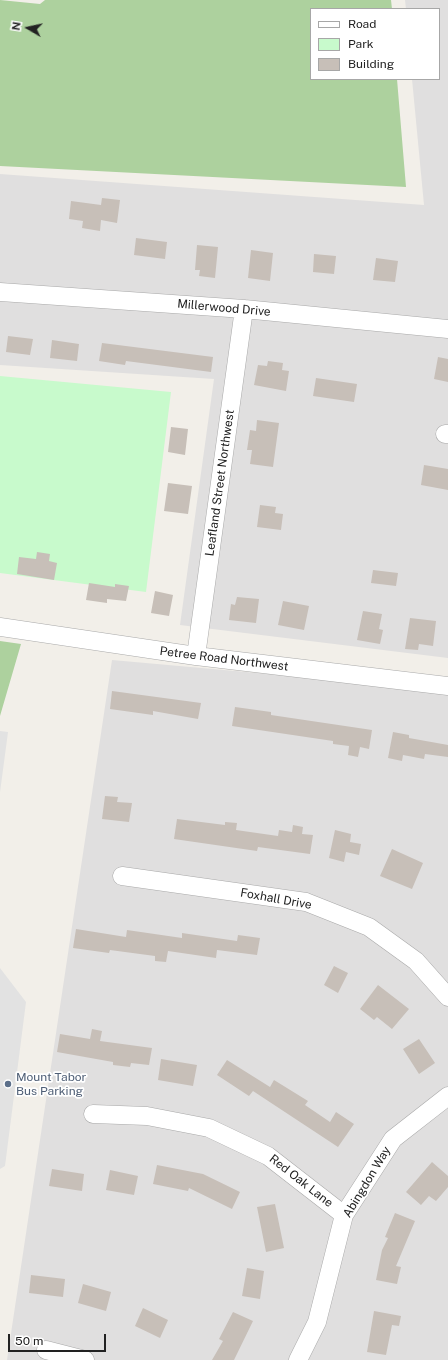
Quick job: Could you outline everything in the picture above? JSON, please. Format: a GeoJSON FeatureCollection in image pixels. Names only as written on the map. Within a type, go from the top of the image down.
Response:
{"type":"FeatureCollection","features":[{"type":"Feature","properties":{"kind":"street","name":"Millerwood Drive"},"geometry":{"type":"LineString","coordinates":[[0,292],[244,309],[448,329]]}},
{"type":"Feature","properties":{"kind":"street","name":"Leafland Street Northwest"},"geometry":{"type":"LineString","coordinates":[[196,656],[244,309]]}},
{"type":"Feature","properties":{"kind":"street","name":"Petree Road Northwest"},"geometry":{"type":"LineString","coordinates":[[0,627],[196,656],[448,686]]}},
{"type":"Feature","properties":{"kind":"street","name":"Foxhall Drive"},"geometry":{"type":"LineString","coordinates":[[122,876],[306,902],[369,927],[416,961],[448,996]]}},
{"type":"Feature","properties":{"kind":"street","name":"Abingdon Way"},"geometry":{"type":"LineString","coordinates":[[298,1360],[317,1322],[344,1215],[393,1139],[448,1096]]}},
{"type":"Feature","properties":{"kind":"street","name":"Red Oak Lane"},"geometry":{"type":"LineString","coordinates":[[93,1114],[147,1116],[209,1128],[268,1156],[344,1215]]}},
{"type":"Feature","properties":{"kind":"street"},"geometry":{"type":"LineString","coordinates":[[46,1350],[85,1360]]}},
{"type":"Feature","properties":{"kind":"shaded area"},"geometry":{"type":"Polygon","coordinates":[[[405,0],[448,0],[448,658],[180,625],[214,379],[0,365],[0,174],[424,205],[412,80],[440,80],[440,8],[406,8],[405,0]]]}},
{"type":"Feature","properties":{"kind":"shaded area"},"geometry":{"type":"Polygon","coordinates":[[[112,660],[448,690],[448,1360],[7,1360],[112,660]]]}},
{"type":"Feature","properties":{"kind":"shaded area"},"geometry":{"type":"Polygon","coordinates":[[[0,731],[8,732],[0,792],[0,731]]]}},
{"type":"Feature","properties":{"kind":"shaded area","name":"Mount Tabor Bus Parking"},"geometry":{"type":"Polygon","coordinates":[[[0,968],[26,1002],[5,1166],[0,1169],[0,968]]]}},
{"type":"Feature","properties":{"kind":"green space"},"geometry":{"type":"Polygon","coordinates":[[[0,0],[40,4],[45,0],[391,0],[392,8],[310,8],[310,80],[397,80],[406,187],[0,166],[0,0]]]}},
{"type":"Feature","properties":{"kind":"green space"},"geometry":{"type":"Polygon","coordinates":[[[0,376],[171,392],[146,592],[0,573],[0,376]]]}},
{"type":"Feature","properties":{"kind":"green space"},"geometry":{"type":"Polygon","coordinates":[[[0,641],[21,644],[0,716],[0,641]]]}},
{"type":"Feature","properties":{"kind":"building"},"geometry":{"type":"Polygon","coordinates":[[[102,198],[120,200],[117,223],[101,220],[100,231],[82,228],[83,221],[69,219],[71,201],[101,205],[102,198]]]}},
{"type":"Feature","properties":{"kind":"building"},"geometry":{"type":"Polygon","coordinates":[[[136,238],[167,242],[165,259],[134,255],[136,238]]]}},
{"type":"Feature","properties":{"kind":"building"},"geometry":{"type":"Polygon","coordinates":[[[197,245],[218,247],[215,278],[199,276],[200,270],[195,270],[197,245]]]}},
{"type":"Feature","properties":{"kind":"building"},"geometry":{"type":"Polygon","coordinates":[[[251,250],[273,253],[270,281],[248,278],[251,250]]]}},
{"type":"Feature","properties":{"kind":"building"},"geometry":{"type":"Polygon","coordinates":[[[314,254],[336,256],[334,274],[313,272],[314,254]]]}},
{"type":"Feature","properties":{"kind":"building"},"geometry":{"type":"Polygon","coordinates":[[[376,258],[398,261],[395,282],[373,280],[376,258]]]}},
{"type":"Feature","properties":{"kind":"building"},"geometry":{"type":"Polygon","coordinates":[[[8,336],[33,339],[30,355],[6,352],[8,336]]]}},
{"type":"Feature","properties":{"kind":"building"},"geometry":{"type":"Polygon","coordinates":[[[52,340],[79,344],[77,361],[50,358],[52,340]]]}},
{"type":"Feature","properties":{"kind":"building"},"geometry":{"type":"Polygon","coordinates":[[[102,343],[213,357],[211,372],[126,361],[125,365],[99,361],[102,343]]]}},
{"type":"Feature","properties":{"kind":"building"},"geometry":{"type":"Polygon","coordinates":[[[438,357],[448,359],[448,382],[434,379],[438,357]]]}},
{"type":"Feature","properties":{"kind":"building"},"geometry":{"type":"Polygon","coordinates":[[[268,361],[283,363],[282,370],[289,371],[286,391],[254,385],[258,365],[267,366],[268,361]]]}},
{"type":"Feature","properties":{"kind":"building"},"geometry":{"type":"Polygon","coordinates":[[[316,378],[357,384],[354,402],[313,396],[316,378]]]}},
{"type":"Feature","properties":{"kind":"building"},"geometry":{"type":"Polygon","coordinates":[[[257,420],[279,423],[273,467],[250,464],[252,450],[247,450],[250,430],[256,431],[257,420]]]}},
{"type":"Feature","properties":{"kind":"building"},"geometry":{"type":"Polygon","coordinates":[[[171,427],[188,429],[185,455],[168,452],[171,427]]]}},
{"type":"Feature","properties":{"kind":"building"},"geometry":{"type":"Polygon","coordinates":[[[424,465],[448,469],[448,490],[421,485],[424,465]]]}},
{"type":"Feature","properties":{"kind":"building"},"geometry":{"type":"Polygon","coordinates":[[[168,483],[192,486],[188,514],[164,511],[168,483]]]}},
{"type":"Feature","properties":{"kind":"building"},"geometry":{"type":"Polygon","coordinates":[[[260,505],[276,507],[275,513],[283,514],[281,530],[257,527],[260,505]]]}},
{"type":"Feature","properties":{"kind":"building"},"geometry":{"type":"Polygon","coordinates":[[[37,552],[50,554],[49,561],[57,563],[54,580],[17,574],[19,557],[36,559],[37,552]]]}},
{"type":"Feature","properties":{"kind":"building"},"geometry":{"type":"Polygon","coordinates":[[[373,570],[398,573],[396,586],[371,583],[373,570]]]}},
{"type":"Feature","properties":{"kind":"building"},"geometry":{"type":"Polygon","coordinates":[[[89,583],[115,587],[115,584],[129,586],[126,601],[107,599],[107,603],[86,600],[89,583]]]}},
{"type":"Feature","properties":{"kind":"building"},"geometry":{"type":"Polygon","coordinates":[[[155,591],[173,595],[169,616],[151,613],[155,591]]]}},
{"type":"Feature","properties":{"kind":"building"},"geometry":{"type":"Polygon","coordinates":[[[237,597],[259,599],[256,623],[229,620],[231,604],[235,605],[237,597]]]}},
{"type":"Feature","properties":{"kind":"building"},"geometry":{"type":"Polygon","coordinates":[[[283,601],[309,606],[304,630],[278,625],[283,601]]]}},
{"type":"Feature","properties":{"kind":"building"},"geometry":{"type":"Polygon","coordinates":[[[363,611],[382,614],[379,629],[383,630],[380,644],[357,640],[363,611]]]}},
{"type":"Feature","properties":{"kind":"building"},"geometry":{"type":"Polygon","coordinates":[[[410,618],[436,621],[433,646],[419,644],[418,650],[405,649],[410,618]]]}},
{"type":"Feature","properties":{"kind":"building"},"geometry":{"type":"Polygon","coordinates":[[[112,691],[201,703],[198,719],[153,711],[153,715],[110,709],[112,691]]]}},
{"type":"Feature","properties":{"kind":"building"},"geometry":{"type":"Polygon","coordinates":[[[235,707],[271,712],[271,715],[372,730],[369,749],[360,747],[358,757],[348,755],[349,746],[333,744],[333,741],[232,726],[235,707]]]}},
{"type":"Feature","properties":{"kind":"building"},"geometry":{"type":"Polygon","coordinates":[[[393,732],[409,735],[409,738],[448,745],[448,757],[425,754],[424,759],[403,755],[402,761],[388,758],[393,732]]]}},
{"type":"Feature","properties":{"kind":"building"},"geometry":{"type":"Polygon","coordinates":[[[105,796],[118,797],[117,802],[132,803],[129,822],[102,819],[105,796]]]}},
{"type":"Feature","properties":{"kind":"building"},"geometry":{"type":"Polygon","coordinates":[[[177,819],[225,825],[225,822],[237,823],[236,830],[278,836],[279,830],[292,832],[293,825],[303,827],[302,834],[313,835],[310,854],[258,847],[257,851],[174,839],[177,819]]]}},
{"type":"Feature","properties":{"kind":"building"},"geometry":{"type":"Polygon","coordinates":[[[335,830],[351,834],[350,842],[361,844],[359,855],[346,852],[344,862],[329,858],[335,830]]]}},
{"type":"Feature","properties":{"kind":"building"},"geometry":{"type":"Polygon","coordinates":[[[392,849],[423,863],[412,889],[380,876],[392,849]]]}},
{"type":"Feature","properties":{"kind":"building"},"geometry":{"type":"Polygon","coordinates":[[[76,929],[126,937],[127,930],[182,938],[182,933],[237,941],[238,935],[260,938],[257,955],[217,950],[216,958],[168,951],[166,962],[155,961],[155,956],[110,950],[109,953],[73,948],[76,929]]]}},
{"type":"Feature","properties":{"kind":"building"},"geometry":{"type":"Polygon","coordinates":[[[334,966],[348,973],[338,993],[324,985],[334,966]]]}},
{"type":"Feature","properties":{"kind":"building"},"geometry":{"type":"Polygon","coordinates":[[[378,985],[409,1009],[392,1029],[377,1017],[374,1020],[360,1009],[378,985]]]}},
{"type":"Feature","properties":{"kind":"building"},"geometry":{"type":"Polygon","coordinates":[[[92,1029],[102,1031],[100,1041],[152,1048],[149,1065],[131,1063],[130,1067],[113,1065],[113,1062],[57,1052],[60,1034],[90,1039],[92,1029]]]}},
{"type":"Feature","properties":{"kind":"building"},"geometry":{"type":"Polygon","coordinates":[[[419,1039],[435,1063],[419,1074],[403,1049],[419,1039]]]}},
{"type":"Feature","properties":{"kind":"building"},"geometry":{"type":"Polygon","coordinates":[[[161,1059],[197,1065],[193,1086],[158,1080],[161,1059]]]}},
{"type":"Feature","properties":{"kind":"building"},"geometry":{"type":"Polygon","coordinates":[[[227,1060],[270,1087],[274,1080],[308,1101],[305,1105],[330,1122],[336,1112],[354,1124],[338,1147],[253,1091],[249,1096],[217,1075],[227,1060]]]}},
{"type":"Feature","properties":{"kind":"building"},"geometry":{"type":"Polygon","coordinates":[[[432,1162],[448,1176],[448,1187],[436,1201],[429,1196],[421,1205],[406,1192],[432,1162]]]}},
{"type":"Feature","properties":{"kind":"building"},"geometry":{"type":"Polygon","coordinates":[[[157,1165],[203,1174],[240,1192],[232,1209],[189,1188],[188,1191],[153,1184],[157,1165]]]}},
{"type":"Feature","properties":{"kind":"building"},"geometry":{"type":"Polygon","coordinates":[[[52,1169],[84,1174],[82,1191],[49,1186],[52,1169]]]}},
{"type":"Feature","properties":{"kind":"building"},"geometry":{"type":"Polygon","coordinates":[[[110,1170],[138,1176],[134,1195],[106,1190],[110,1170]]]}},
{"type":"Feature","properties":{"kind":"building"},"geometry":{"type":"Polygon","coordinates":[[[275,1204],[284,1248],[266,1252],[257,1207],[275,1204]]]}},
{"type":"Feature","properties":{"kind":"building"},"geometry":{"type":"Polygon","coordinates":[[[395,1213],[415,1221],[396,1266],[401,1267],[397,1284],[376,1280],[382,1250],[388,1238],[385,1237],[395,1213]]]}},
{"type":"Feature","properties":{"kind":"building"},"geometry":{"type":"Polygon","coordinates":[[[247,1268],[264,1271],[260,1299],[242,1296],[247,1268]]]}},
{"type":"Feature","properties":{"kind":"building"},"geometry":{"type":"Polygon","coordinates":[[[31,1275],[65,1279],[63,1297],[29,1293],[31,1275]]]}},
{"type":"Feature","properties":{"kind":"building"},"geometry":{"type":"Polygon","coordinates":[[[83,1284],[111,1292],[106,1311],[78,1303],[83,1284]]]}},
{"type":"Feature","properties":{"kind":"building"},"geometry":{"type":"Polygon","coordinates":[[[143,1308],[168,1320],[160,1338],[135,1326],[143,1308]]]}},
{"type":"Feature","properties":{"kind":"building"},"geometry":{"type":"Polygon","coordinates":[[[374,1311],[401,1316],[399,1326],[392,1325],[386,1355],[367,1352],[374,1311]]]}},
{"type":"Feature","properties":{"kind":"building"},"geometry":{"type":"Polygon","coordinates":[[[233,1312],[253,1321],[234,1360],[212,1360],[223,1341],[219,1339],[233,1312]]]}},
{"type":"Feature","properties":{"kind":"place","name":"Mount Tabor Bus Parking"},"geometry":{"type":"Point","coordinates":[8,1084]}}]}
